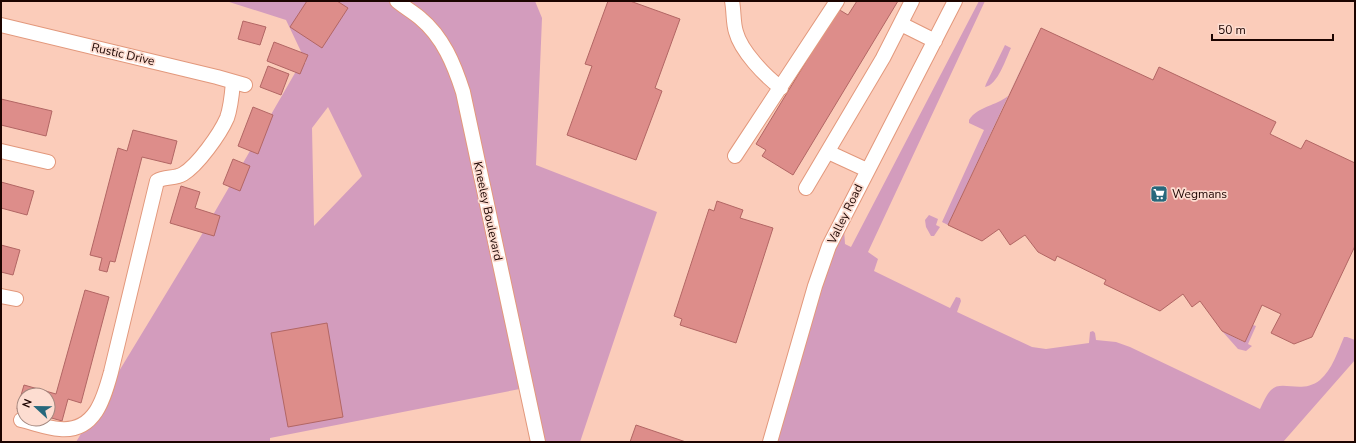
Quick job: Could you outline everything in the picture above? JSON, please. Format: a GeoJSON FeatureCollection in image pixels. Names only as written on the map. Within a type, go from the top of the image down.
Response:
{"type":"FeatureCollection","features":[{"type":"Feature","properties":{"kind":"street","name":"Kneeley Boulevard"},"geometry":{"type":"LineString","coordinates":[[397,1],[420,18],[435,33],[457,72],[463,92],[538,442]]}},
{"type":"Feature","properties":{"kind":"street"},"geometry":{"type":"LineString","coordinates":[[732,1],[736,33],[746,51],[768,78],[781,88]]}},
{"type":"Feature","properties":{"kind":"street"},"geometry":{"type":"LineString","coordinates":[[735,156],[838,1]]}},
{"type":"Feature","properties":{"kind":"street"},"geometry":{"type":"LineString","coordinates":[[806,188],[883,58],[912,1]]}},
{"type":"Feature","properties":{"kind":"street","name":"Valley Road"},"geometry":{"type":"LineString","coordinates":[[770,442],[815,286],[829,246],[955,1]]}},
{"type":"Feature","properties":{"kind":"street"},"geometry":{"type":"LineString","coordinates":[[901,24],[935,41]]}},
{"type":"Feature","properties":{"kind":"street","name":"Rustic Drive"},"geometry":{"type":"LineString","coordinates":[[1,26],[239,83],[227,119],[217,136],[195,163],[183,174],[174,178],[161,179],[157,181],[111,372],[102,403],[94,414],[80,426],[70,429],[51,427]]}},
{"type":"Feature","properties":{"kind":"street"},"geometry":{"type":"LineString","coordinates":[[1,151],[48,162]]}},
{"type":"Feature","properties":{"kind":"street"},"geometry":{"type":"LineString","coordinates":[[828,152],[868,170]]}},
{"type":"Feature","properties":{"kind":"street"},"geometry":{"type":"LineString","coordinates":[[1,296],[16,299]]}},
{"type":"Feature","properties":{"kind":"shaded area"},"geometry":{"type":"Polygon","coordinates":[[[226,1],[535,1],[542,18],[536,165],[657,212],[580,442],[537,442],[525,388],[270,438],[270,442],[76,442],[198,241],[295,73],[306,62],[286,20],[226,1]],[[328,107],[312,128],[314,226],[362,176],[328,107]]]}},
{"type":"Feature","properties":{"kind":"shaded area"},"geometry":{"type":"Polygon","coordinates":[[[979,1],[985,1],[868,252],[878,259],[874,271],[950,308],[956,297],[960,298],[961,301],[957,312],[1032,347],[1046,349],[1089,343],[1090,332],[1093,331],[1095,333],[1096,340],[1116,342],[1130,347],[1260,409],[1268,394],[1275,387],[1306,386],[1320,380],[1331,366],[1344,337],[1355,340],[1355,360],[1283,442],[769,442],[843,215],[845,244],[851,247],[979,1]]]}},
{"type":"Feature","properties":{"kind":"shaded area"},"geometry":{"type":"Polygon","coordinates":[[[1040,28],[948,225],[942,222],[984,130],[969,123],[969,120],[977,112],[1008,96],[1040,28]]]}},
{"type":"Feature","properties":{"kind":"shaded area"},"geometry":{"type":"Polygon","coordinates":[[[1005,45],[1011,48],[1004,64],[994,81],[985,87],[986,84],[1005,45]]]}},
{"type":"Feature","properties":{"kind":"shaded area"},"geometry":{"type":"Polygon","coordinates":[[[929,215],[938,219],[936,225],[940,227],[934,236],[931,236],[926,227],[925,220],[929,215]]]}},
{"type":"Feature","properties":{"kind":"shaded area"},"geometry":{"type":"Polygon","coordinates":[[[1253,325],[1256,326],[1248,344],[1252,346],[1246,351],[1238,349],[1222,331],[1244,342],[1253,325]]]}},
{"type":"Feature","properties":{"kind":"building"},"geometry":{"type":"Polygon","coordinates":[[[307,1],[337,1],[348,8],[322,48],[290,27],[307,1]]]}},
{"type":"Feature","properties":{"kind":"building"},"geometry":{"type":"Polygon","coordinates":[[[608,1],[630,1],[680,19],[655,88],[662,91],[636,160],[567,135],[592,66],[585,64],[608,1]]]}},
{"type":"Feature","properties":{"kind":"building"},"geometry":{"type":"Polygon","coordinates":[[[857,1],[898,1],[793,175],[762,156],[766,150],[756,144],[838,9],[848,15],[857,1]]]}},
{"type":"Feature","properties":{"kind":"building"},"geometry":{"type":"Polygon","coordinates":[[[243,21],[266,27],[260,45],[238,39],[243,21]]]}},
{"type":"Feature","properties":{"kind":"building","name":"Wegmans"},"geometry":{"type":"Polygon","coordinates":[[[1041,28],[1153,80],[1159,67],[1276,122],[1270,134],[1301,149],[1306,140],[1355,163],[1355,246],[1312,337],[1294,344],[1271,333],[1281,314],[1262,305],[1245,342],[1222,331],[1200,301],[1192,307],[1183,294],[1160,311],[1104,284],[1106,280],[1057,256],[1055,261],[1038,252],[1025,235],[1010,245],[999,229],[982,241],[948,225],[1041,28]]]}},
{"type":"Feature","properties":{"kind":"building"},"geometry":{"type":"Polygon","coordinates":[[[274,42],[308,55],[300,74],[267,61],[274,42]]]}},
{"type":"Feature","properties":{"kind":"building"},"geometry":{"type":"Polygon","coordinates":[[[268,66],[289,74],[281,95],[260,87],[268,66]]]}},
{"type":"Feature","properties":{"kind":"building"},"geometry":{"type":"Polygon","coordinates":[[[1,99],[52,111],[46,136],[1,125],[1,99]]]}},
{"type":"Feature","properties":{"kind":"building"},"geometry":{"type":"Polygon","coordinates":[[[253,107],[273,115],[258,154],[238,146],[253,107]]]}},
{"type":"Feature","properties":{"kind":"building"},"geometry":{"type":"Polygon","coordinates":[[[133,130],[177,141],[171,164],[142,157],[115,262],[110,261],[107,272],[99,270],[102,258],[90,255],[118,148],[127,151],[133,130]]]}},
{"type":"Feature","properties":{"kind":"building"},"geometry":{"type":"Polygon","coordinates":[[[233,159],[250,166],[240,191],[223,184],[233,159]]]}},
{"type":"Feature","properties":{"kind":"building"},"geometry":{"type":"Polygon","coordinates":[[[1,182],[34,191],[27,215],[1,208],[1,182]]]}},
{"type":"Feature","properties":{"kind":"building"},"geometry":{"type":"Polygon","coordinates":[[[181,186],[200,192],[195,208],[220,216],[214,236],[170,223],[181,186]]]}},
{"type":"Feature","properties":{"kind":"building"},"geometry":{"type":"Polygon","coordinates":[[[717,201],[743,210],[740,218],[773,228],[736,343],[680,325],[682,319],[674,316],[709,209],[714,211],[717,201]]]}},
{"type":"Feature","properties":{"kind":"building"},"geometry":{"type":"Polygon","coordinates":[[[1,245],[20,250],[13,275],[1,272],[1,245]]]}},
{"type":"Feature","properties":{"kind":"building"},"geometry":{"type":"Polygon","coordinates":[[[85,290],[109,297],[81,403],[68,399],[62,421],[56,419],[56,394],[85,290]]]}},
{"type":"Feature","properties":{"kind":"building"},"geometry":{"type":"Polygon","coordinates":[[[327,323],[343,417],[288,427],[271,333],[327,323]]]}},
{"type":"Feature","properties":{"kind":"building"},"geometry":{"type":"Polygon","coordinates":[[[636,425],[686,442],[630,442],[636,425]]]}},
{"type":"Feature","properties":{"kind":"place","name":"Wegmans"},"geometry":{"type":"Point","coordinates":[1159,194]}}]}
